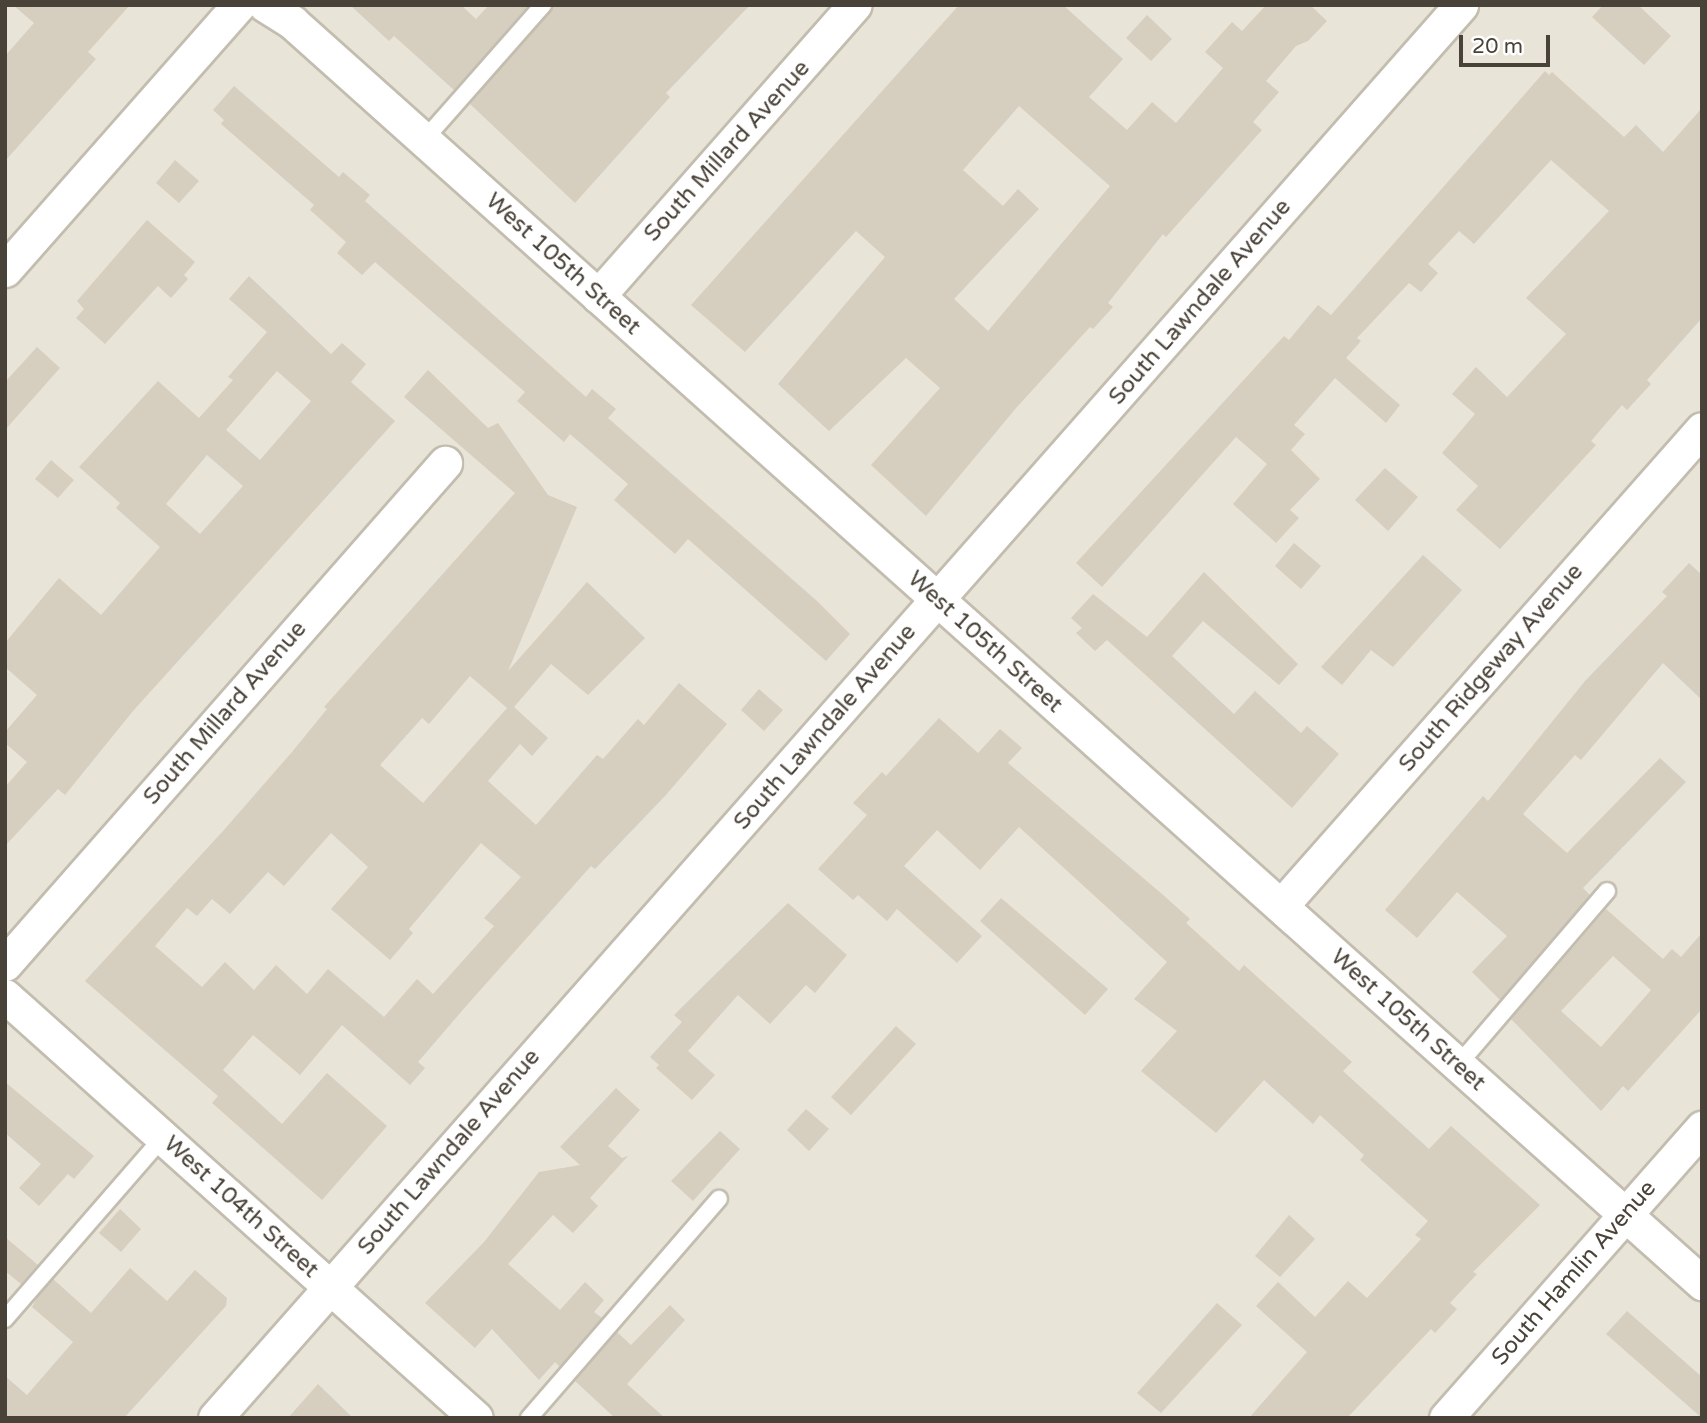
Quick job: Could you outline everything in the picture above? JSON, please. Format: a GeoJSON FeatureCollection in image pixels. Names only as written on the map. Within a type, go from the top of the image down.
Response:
{"type":"FeatureCollection","features":[{"type":"Feature","properties":{"kind":"street"},"geometry":{"type":"LineString","coordinates":[[5,270],[239,5]]}},
{"type":"Feature","properties":{"kind":"street","name":"West 105th Street"},"geometry":{"type":"LineString","coordinates":[[265,5],[292,22],[1702,1283]]}},
{"type":"Feature","properties":{"kind":"street","name":"South Millard Avenue"},"geometry":{"type":"LineString","coordinates":[[598,296],[855,5]]}},
{"type":"Feature","properties":{"kind":"street","name":"South Lawndale Avenue"},"geometry":{"type":"LineString","coordinates":[[215,1418],[1461,5]]}},
{"type":"Feature","properties":{"kind":"street","name":"South Ridgeway Avenue"},"geometry":{"type":"LineString","coordinates":[[1281,906],[1702,429]]}},
{"type":"Feature","properties":{"kind":"street","name":"South Millard Avenue"},"geometry":{"type":"LineString","coordinates":[[5,964],[445,463]]}},
{"type":"Feature","properties":{"kind":"street","name":"West 104th Street"},"geometry":{"type":"LineString","coordinates":[[5,996],[476,1418]]}},
{"type":"Feature","properties":{"kind":"street","name":"South Hamlin Avenue"},"geometry":{"type":"LineString","coordinates":[[1447,1418],[1702,1128]]}},
{"type":"Feature","properties":{"kind":"lane"},"geometry":{"type":"LineString","coordinates":[[424,140],[543,5]]}},
{"type":"Feature","properties":{"kind":"lane"},"geometry":{"type":"LineString","coordinates":[[1458,1065],[1607,891]]}},
{"type":"Feature","properties":{"kind":"lane"},"geometry":{"type":"LineString","coordinates":[[5,1319],[163,1138]]}},
{"type":"Feature","properties":{"kind":"lane"},"geometry":{"type":"LineString","coordinates":[[529,1418],[719,1199]]}},
{"type":"Feature","properties":{"kind":"shaded area"},"geometry":{"type":"Polygon","coordinates":[[[5,5],[1702,5],[1702,1418],[5,1418],[5,5]]]}},
{"type":"Feature","properties":{"kind":"building"},"geometry":{"type":"Polygon","coordinates":[[[13,5],[130,5],[88,52],[96,59],[5,161],[5,56],[34,23],[13,5]]]}},
{"type":"Feature","properties":{"kind":"building"},"geometry":{"type":"Polygon","coordinates":[[[350,5],[461,5],[476,19],[489,5],[529,5],[454,90],[394,36],[389,41],[350,5]]]}},
{"type":"Feature","properties":{"kind":"building"},"geometry":{"type":"Polygon","coordinates":[[[553,5],[750,5],[666,93],[670,97],[575,203],[470,104],[553,5]]]}},
{"type":"Feature","properties":{"kind":"building"},"geometry":{"type":"Polygon","coordinates":[[[959,5],[1063,5],[1123,59],[1089,97],[1127,130],[1152,102],[1176,123],[1223,68],[1205,52],[1232,22],[1242,31],[1266,5],[1310,5],[1327,21],[1308,41],[1296,46],[1266,81],[1279,92],[1253,122],[1262,130],[1166,237],[1163,234],[1108,303],[1113,307],[1093,329],[1090,327],[1017,407],[926,516],[871,465],[940,388],[906,358],[829,431],[778,384],[885,257],[856,231],[745,352],[691,305],[959,5]],[[1019,106],[963,170],[1003,206],[1018,189],[1039,209],[954,299],[988,331],[1110,186],[1019,106]]]}},
{"type":"Feature","properties":{"kind":"building"},"geometry":{"type":"Polygon","coordinates":[[[1603,5],[1638,5],[1671,36],[1644,65],[1592,17],[1603,5]]]}},
{"type":"Feature","properties":{"kind":"building"},"geometry":{"type":"Polygon","coordinates":[[[1147,15],[1172,39],[1151,61],[1126,38],[1147,15]]]}},
{"type":"Feature","properties":{"kind":"building"},"geometry":{"type":"Polygon","coordinates":[[[1545,71],[1549,75],[1552,72],[1624,137],[1636,125],[1663,152],[1702,108],[1702,318],[1647,380],[1651,384],[1627,410],[1622,405],[1591,441],[1596,445],[1500,549],[1456,510],[1478,486],[1442,453],[1475,414],[1452,394],[1476,367],[1507,397],[1566,334],[1526,298],[1609,211],[1551,160],[1474,244],[1459,231],[1428,264],[1438,273],[1421,292],[1409,283],[1357,338],[1361,341],[1346,358],[1400,405],[1386,423],[1335,378],[1294,425],[1305,434],[1291,450],[1320,479],[1290,510],[1299,518],[1276,543],[1233,504],[1267,464],[1236,437],[1102,587],[1076,563],[1284,336],[1289,340],[1318,305],[1331,315],[1545,71]]]}},
{"type":"Feature","properties":{"kind":"building"},"geometry":{"type":"Polygon","coordinates":[[[234,86],[339,177],[343,172],[370,195],[365,201],[586,397],[592,389],[616,409],[608,418],[817,601],[850,634],[826,661],[688,539],[675,554],[614,500],[628,484],[570,434],[564,442],[517,401],[525,392],[375,262],[362,275],[337,253],[346,242],[310,210],[314,205],[221,124],[224,120],[213,110],[234,86]]]}},
{"type":"Feature","properties":{"kind":"building"},"geometry":{"type":"Polygon","coordinates":[[[175,160],[199,181],[179,203],[156,183],[175,160]]]}},
{"type":"Feature","properties":{"kind":"building"},"geometry":{"type":"Polygon","coordinates":[[[147,220],[195,262],[184,275],[188,279],[171,298],[158,286],[105,344],[76,318],[84,309],[77,301],[147,220]]]}},
{"type":"Feature","properties":{"kind":"building"},"geometry":{"type":"Polygon","coordinates":[[[249,276],[331,354],[342,343],[366,364],[351,382],[395,421],[133,711],[65,795],[58,789],[5,846],[5,787],[27,762],[5,743],[5,732],[37,695],[5,667],[5,643],[59,578],[101,615],[160,547],[116,508],[120,503],[79,467],[158,381],[199,418],[233,380],[228,377],[267,332],[229,299],[249,276]],[[277,371],[226,430],[260,460],[311,401],[277,371]],[[207,455],[166,504],[200,534],[243,486],[207,455]]]}},
{"type":"Feature","properties":{"kind":"building"},"geometry":{"type":"Polygon","coordinates":[[[37,347],[60,368],[5,430],[5,382],[37,347]]]}},
{"type":"Feature","properties":{"kind":"building"},"geometry":{"type":"Polygon","coordinates":[[[428,370],[488,428],[498,423],[548,495],[577,507],[508,671],[587,582],[645,638],[588,695],[551,664],[514,707],[548,738],[532,756],[520,744],[488,781],[536,825],[597,755],[603,759],[638,719],[644,725],[679,683],[727,724],[665,796],[595,869],[591,866],[467,1005],[418,1062],[425,1068],[410,1085],[342,1025],[300,1075],[253,1035],[223,1070],[282,1124],[327,1073],[387,1126],[322,1200],[212,1103],[218,1096],[85,981],[223,831],[292,752],[327,709],[324,707],[515,493],[404,397],[428,370]],[[470,676],[429,724],[422,718],[380,765],[423,803],[507,708],[470,676]],[[331,833],[284,886],[268,872],[230,914],[212,899],[197,916],[187,908],[155,946],[202,987],[225,962],[254,990],[276,965],[307,994],[328,969],[384,1017],[417,979],[433,994],[494,926],[484,918],[521,877],[481,843],[409,929],[413,933],[390,960],[331,909],[368,867],[331,833]]]}},
{"type":"Feature","properties":{"kind":"building"},"geometry":{"type":"Polygon","coordinates":[[[51,460],[74,480],[58,498],[35,479],[51,460]]]}},
{"type":"Feature","properties":{"kind":"building"},"geometry":{"type":"Polygon","coordinates":[[[1385,468],[1418,497],[1388,531],[1355,500],[1385,468]]]}},
{"type":"Feature","properties":{"kind":"building"},"geometry":{"type":"Polygon","coordinates":[[[1294,543],[1321,566],[1301,589],[1275,566],[1294,543]]]}},
{"type":"Feature","properties":{"kind":"building"},"geometry":{"type":"Polygon","coordinates":[[[1423,555],[1462,590],[1393,667],[1371,650],[1342,685],[1321,667],[1423,555]]]}},
{"type":"Feature","properties":{"kind":"building"},"geometry":{"type":"Polygon","coordinates":[[[1689,563],[1702,575],[1702,700],[1663,663],[1581,760],[1575,755],[1523,814],[1567,853],[1660,758],[1686,782],[1583,888],[1590,895],[1500,1000],[1472,972],[1507,936],[1457,892],[1417,938],[1385,910],[1483,796],[1488,801],[1585,681],[1667,596],[1662,592],[1689,563]]]}},
{"type":"Feature","properties":{"kind":"building"},"geometry":{"type":"Polygon","coordinates":[[[1204,572],[1298,664],[1279,685],[1203,621],[1172,656],[1234,714],[1255,691],[1301,733],[1307,726],[1339,754],[1292,808],[1107,640],[1095,651],[1076,633],[1082,628],[1071,618],[1093,594],[1147,637],[1204,572]]]}},
{"type":"Feature","properties":{"kind":"building"},"geometry":{"type":"Polygon","coordinates":[[[759,689],[783,710],[764,731],[741,710],[759,689]]]}},
{"type":"Feature","properties":{"kind":"building"},"geometry":{"type":"Polygon","coordinates":[[[939,718],[978,753],[1000,729],[1022,748],[1008,763],[1190,919],[1186,923],[1239,971],[1244,965],[1352,1062],[1343,1071],[1429,1149],[1451,1126],[1540,1205],[1473,1272],[1477,1274],[1450,1303],[1457,1309],[1435,1333],[1431,1329],[1347,1418],[1249,1418],[1307,1352],[1256,1306],[1278,1282],[1315,1317],[1348,1281],[1367,1298],[1421,1239],[1415,1235],[1428,1221],[1360,1160],[1364,1155],[1320,1115],[1313,1124],[1264,1080],[1216,1133],[1141,1071],[1177,1031],[1134,999],[1167,962],[1019,827],[980,870],[937,830],[904,866],[982,936],[957,963],[897,909],[887,921],[858,895],[853,900],[818,869],[867,815],[853,803],[882,772],[886,776],[939,718]]]}},
{"type":"Feature","properties":{"kind":"building"},"geometry":{"type":"Polygon","coordinates":[[[1001,898],[1108,989],[1085,1015],[980,921],[1001,898]]]}},
{"type":"Feature","properties":{"kind":"building"},"geometry":{"type":"Polygon","coordinates":[[[788,903],[847,955],[815,993],[806,985],[770,1024],[738,995],[688,1051],[715,1075],[692,1100],[656,1068],[659,1065],[650,1057],[682,1022],[674,1015],[788,903]]]}},
{"type":"Feature","properties":{"kind":"building"},"geometry":{"type":"Polygon","coordinates":[[[1606,909],[1663,959],[1672,949],[1681,957],[1702,933],[1702,1009],[1628,1091],[1623,1086],[1601,1111],[1511,1019],[1606,909]],[[1613,956],[1561,1011],[1601,1047],[1651,990],[1613,956]]]}},
{"type":"Feature","properties":{"kind":"building"},"geometry":{"type":"Polygon","coordinates":[[[896,1026],[916,1044],[851,1115],[831,1097],[896,1026]]]}},
{"type":"Feature","properties":{"kind":"building"},"geometry":{"type":"Polygon","coordinates":[[[5,1082],[94,1156],[74,1179],[68,1174],[39,1206],[19,1188],[41,1164],[5,1133],[5,1082]]]}},
{"type":"Feature","properties":{"kind":"building"},"geometry":{"type":"Polygon","coordinates":[[[616,1088],[640,1110],[608,1146],[622,1158],[628,1156],[590,1198],[598,1206],[573,1233],[553,1215],[508,1264],[560,1310],[585,1282],[604,1300],[594,1312],[602,1318],[560,1367],[555,1362],[539,1380],[492,1329],[475,1348],[425,1303],[484,1242],[539,1172],[580,1165],[560,1147],[616,1088]]]}},
{"type":"Feature","properties":{"kind":"building"},"geometry":{"type":"Polygon","coordinates":[[[806,1109],[829,1129],[809,1151],[787,1130],[806,1109]]]}},
{"type":"Feature","properties":{"kind":"building"},"geometry":{"type":"Polygon","coordinates":[[[720,1131],[740,1149],[693,1201],[671,1181],[720,1131]]]}},
{"type":"Feature","properties":{"kind":"building"},"geometry":{"type":"Polygon","coordinates":[[[120,1209],[141,1229],[121,1252],[99,1233],[120,1209]]]}},
{"type":"Feature","properties":{"kind":"building"},"geometry":{"type":"Polygon","coordinates":[[[1289,1215],[1315,1239],[1280,1277],[1255,1256],[1289,1215]]]}},
{"type":"Feature","properties":{"kind":"building"},"geometry":{"type":"Polygon","coordinates":[[[5,1237],[38,1265],[21,1284],[5,1271],[5,1237]]]}},
{"type":"Feature","properties":{"kind":"building"},"geometry":{"type":"Polygon","coordinates":[[[130,1268],[167,1301],[195,1270],[227,1298],[226,1306],[124,1418],[5,1418],[5,1376],[27,1395],[73,1342],[32,1307],[37,1298],[53,1279],[91,1313],[130,1268]]]}},
{"type":"Feature","properties":{"kind":"building"},"geometry":{"type":"Polygon","coordinates":[[[1217,1303],[1242,1325],[1161,1413],[1137,1393],[1217,1303]]]}},
{"type":"Feature","properties":{"kind":"building"},"geometry":{"type":"Polygon","coordinates":[[[670,1305],[685,1320],[627,1384],[665,1418],[615,1418],[575,1381],[617,1332],[631,1345],[670,1305]]]}},
{"type":"Feature","properties":{"kind":"building"},"geometry":{"type":"Polygon","coordinates":[[[1627,1311],[1702,1377],[1702,1418],[1606,1334],[1627,1311]]]}},
{"type":"Feature","properties":{"kind":"building"},"geometry":{"type":"Polygon","coordinates":[[[318,1384],[353,1418],[288,1418],[318,1384]]]}}]}
